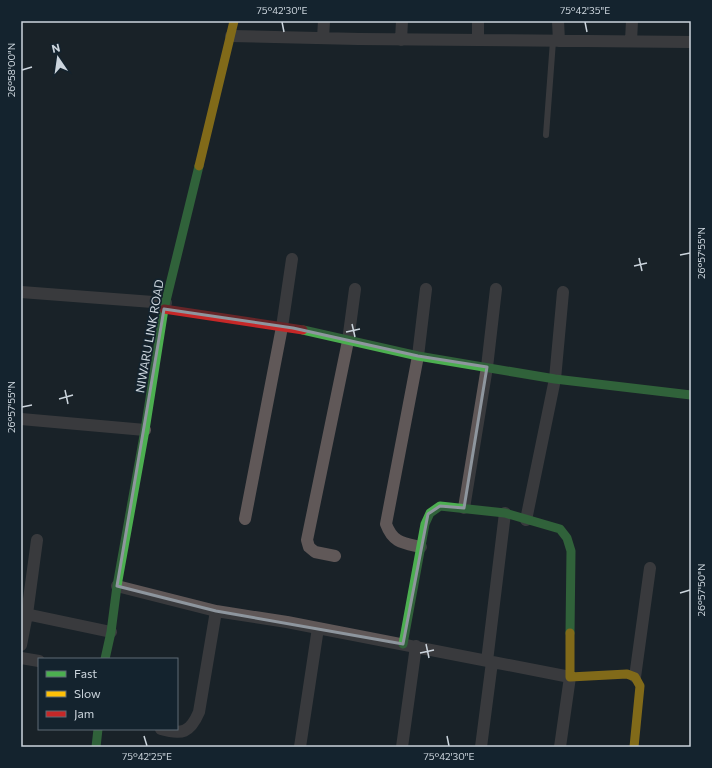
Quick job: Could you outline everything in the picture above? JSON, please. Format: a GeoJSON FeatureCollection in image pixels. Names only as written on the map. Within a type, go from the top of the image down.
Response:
{"type":"FeatureCollection","features":[{"type":"Feature","properties":{"kind":"street","name":"NIWARU LINK ROAD"},"geometry":{"type":"LineString","coordinates":[[105,658],[111,632],[165,306],[234,21]]}},
{"type":"Feature","properties":{"kind":"street"},"geometry":{"type":"LineString","coordinates":[[323,38],[324,21]]}},
{"type":"Feature","properties":{"kind":"street"},"geometry":{"type":"LineString","coordinates":[[401,40],[402,21]]}},
{"type":"Feature","properties":{"kind":"street"},"geometry":{"type":"LineString","coordinates":[[478,21],[478,40]]}},
{"type":"Feature","properties":{"kind":"street"},"geometry":{"type":"LineString","coordinates":[[556,41],[558,21]]}},
{"type":"Feature","properties":{"kind":"street"},"geometry":{"type":"LineString","coordinates":[[631,41],[632,21]]}},
{"type":"Feature","properties":{"kind":"street"},"geometry":{"type":"LineString","coordinates":[[231,36],[401,40],[691,42]]}},
{"type":"Feature","properties":{"kind":"street"},"geometry":{"type":"LineString","coordinates":[[245,519],[282,327],[292,259]]}},
{"type":"Feature","properties":{"kind":"street"},"geometry":{"type":"LineString","coordinates":[[335,556],[315,552],[309,547],[307,540],[348,340],[355,289]]}},
{"type":"Feature","properties":{"kind":"street"},"geometry":{"type":"LineString","coordinates":[[421,547],[399,542],[389,532],[386,524],[418,356],[426,289]]}},
{"type":"Feature","properties":{"kind":"street"},"geometry":{"type":"LineString","coordinates":[[464,508],[487,367],[496,289]]}},
{"type":"Feature","properties":{"kind":"street"},"geometry":{"type":"LineString","coordinates":[[21,292],[165,306],[348,340],[418,356],[555,379],[691,395]]}},
{"type":"Feature","properties":{"kind":"street"},"geometry":{"type":"LineString","coordinates":[[526,520],[555,379],[563,292]]}},
{"type":"Feature","properties":{"kind":"street"},"geometry":{"type":"LineString","coordinates":[[21,419],[145,430]]}},
{"type":"Feature","properties":{"kind":"street"},"geometry":{"type":"LineString","coordinates":[[403,644],[425,524],[428,514],[433,509],[440,506],[505,513],[560,529],[567,538],[571,551],[570,677],[560,747]]}},
{"type":"Feature","properties":{"kind":"street"},"geometry":{"type":"LineString","coordinates":[[480,747],[505,513]]}},
{"type":"Feature","properties":{"kind":"street"},"geometry":{"type":"LineString","coordinates":[[21,645],[24,614],[37,540]]}},
{"type":"Feature","properties":{"kind":"street"},"geometry":{"type":"LineString","coordinates":[[634,747],[640,686],[635,677],[650,568]]}},
{"type":"Feature","properties":{"kind":"street"},"geometry":{"type":"LineString","coordinates":[[118,586],[216,611],[416,646],[570,677],[627,674],[635,677]]}},
{"type":"Feature","properties":{"kind":"street"},"geometry":{"type":"LineString","coordinates":[[164,730],[174,733],[188,730],[194,723],[199,712],[216,611]]}},
{"type":"Feature","properties":{"kind":"street"},"geometry":{"type":"LineString","coordinates":[[24,614],[111,632]]}},
{"type":"Feature","properties":{"kind":"street"},"geometry":{"type":"LineString","coordinates":[[300,747],[318,628]]}},
{"type":"Feature","properties":{"kind":"street"},"geometry":{"type":"LineString","coordinates":[[402,747],[416,646]]}},
{"type":"Feature","properties":{"kind":"street"},"geometry":{"type":"LineString","coordinates":[[21,658],[38,662]]}},
{"type":"Feature","properties":{"kind":"street"},"geometry":{"type":"LineString","coordinates":[[96,747],[98,730]]}},
{"type":"Feature","properties":{"kind":"lane"},"geometry":{"type":"LineString","coordinates":[[546,134],[556,41]]}},
{"type":"Feature","properties":{"kind":"highlighted area"},"geometry":{"type":"Polygon","coordinates":[[[164,309],[293,328],[418,356],[487,367],[464,508],[440,506],[428,514],[403,644],[216,611],[117,586],[164,309]]]}},
{"type":"Feature","properties":{"kind":"traffic: fast"},"geometry":{"type":"LineString","coordinates":[[105,658],[111,632],[117,586],[145,430],[164,309],[199,166]]}},
{"type":"Feature","properties":{"kind":"traffic: fast"},"geometry":{"type":"LineString","coordinates":[[303,330],[418,356],[555,379],[691,395]]}},
{"type":"Feature","properties":{"kind":"traffic: fast"},"geometry":{"type":"LineString","coordinates":[[403,644],[425,524],[430,513],[440,506],[505,513],[560,529],[567,538],[571,551],[570,633]]}},
{"type":"Feature","properties":{"kind":"traffic: fast"},"geometry":{"type":"LineString","coordinates":[[96,747],[98,730]]}},
{"type":"Feature","properties":{"kind":"traffic: slow"},"geometry":{"type":"LineString","coordinates":[[199,166],[234,21]]}},
{"type":"Feature","properties":{"kind":"traffic: slow"},"geometry":{"type":"LineString","coordinates":[[570,633],[570,677],[627,674],[635,677],[640,686],[634,747]]}},
{"type":"Feature","properties":{"kind":"traffic: jam"},"geometry":{"type":"LineString","coordinates":[[164,309],[303,330]]}}]}
